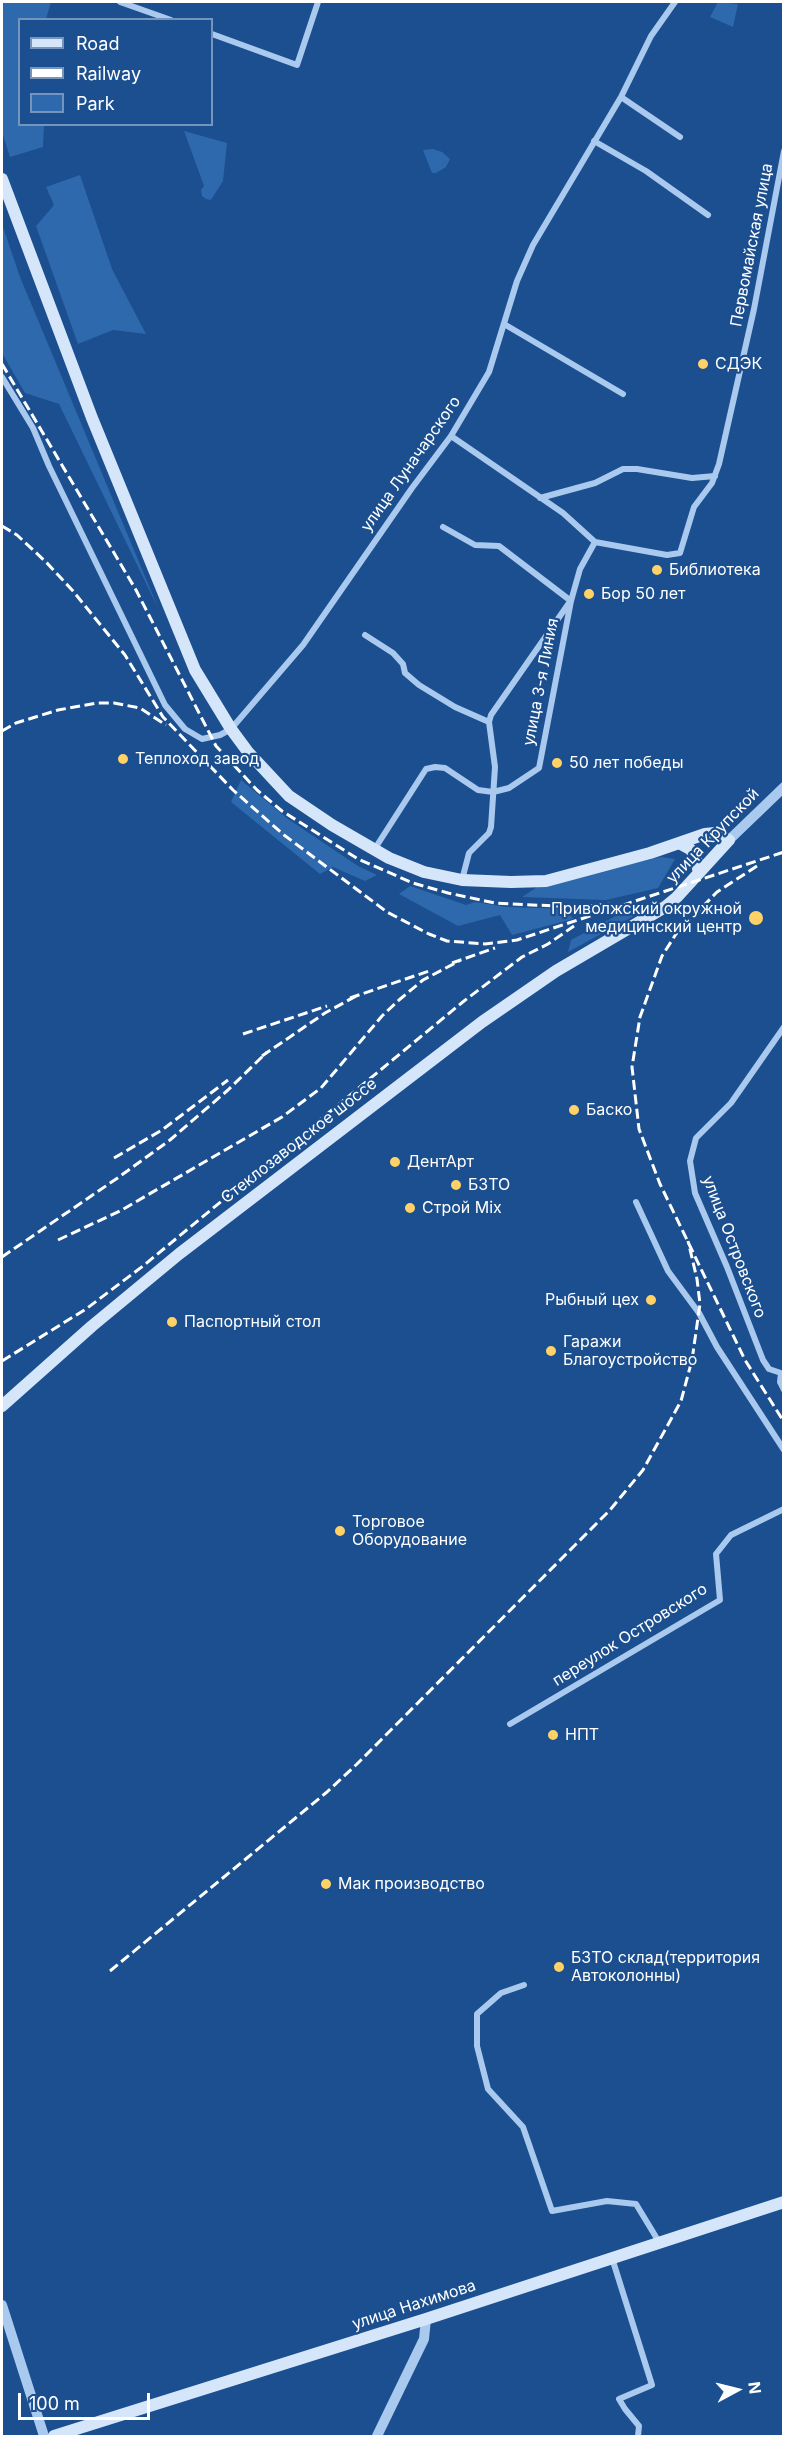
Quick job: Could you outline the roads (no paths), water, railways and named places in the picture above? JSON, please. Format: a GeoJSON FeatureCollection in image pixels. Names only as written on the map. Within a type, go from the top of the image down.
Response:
{"type":"FeatureCollection","features":[{"type":"Feature","properties":{"kind":"main road"},"geometry":{"type":"LineString","coordinates":[[2,179],[92,418],[195,670],[248,752],[289,796],[374,850],[410,867],[462,880],[519,883],[546,881],[570,876],[700,835],[715,833],[729,840]]}},
{"type":"Feature","properties":{"kind":"main road","name":"улица Крупской"},"geometry":{"type":"LineString","coordinates":[[635,927],[665,907],[729,840]]}},
{"type":"Feature","properties":{"kind":"main road"},"geometry":{"type":"LineString","coordinates":[[679,843],[696,855],[699,873]]}},
{"type":"Feature","properties":{"kind":"main road","name":"Стеклозаводское шоссе"},"geometry":{"type":"LineString","coordinates":[[2,1406],[92,1326],[179,1254],[482,1022],[556,971],[635,927]]}},
{"type":"Feature","properties":{"kind":"main road","name":"улица Нахимова"},"geometry":{"type":"LineString","coordinates":[[54,2436],[426,2319],[783,2202]]}},
{"type":"Feature","properties":{"kind":"street"},"geometry":{"type":"LineString","coordinates":[[120,2],[165,18]]}},
{"type":"Feature","properties":{"kind":"street"},"geometry":{"type":"LineString","coordinates":[[213,34],[297,65],[318,2]]}},
{"type":"Feature","properties":{"kind":"street","name":"улица Луначарского"},"geometry":{"type":"LineString","coordinates":[[231,729],[303,645],[451,436],[489,372],[517,281],[533,245],[621,97],[651,36],[675,2]]}},
{"type":"Feature","properties":{"kind":"street"},"geometry":{"type":"LineString","coordinates":[[621,97],[680,138]]}},
{"type":"Feature","properties":{"kind":"street"},"geometry":{"type":"LineString","coordinates":[[594,141],[645,171],[708,215]]}},
{"type":"Feature","properties":{"kind":"street","name":"Первомайская улица"},"geometry":{"type":"LineString","coordinates":[[595,542],[667,555],[674,555],[683,548],[694,507],[715,476],[754,309],[783,152]]}},
{"type":"Feature","properties":{"kind":"street"},"geometry":{"type":"LineString","coordinates":[[504,324],[622,394]]}},
{"type":"Feature","properties":{"kind":"street"},"geometry":{"type":"LineString","coordinates":[[2,376],[33,428],[54,477],[165,705],[177,722],[202,739],[220,735],[231,729]]}},
{"type":"Feature","properties":{"kind":"street"},"geometry":{"type":"LineString","coordinates":[[451,436],[580,527],[595,542]]}},
{"type":"Feature","properties":{"kind":"street"},"geometry":{"type":"LineString","coordinates":[[540,498],[595,483],[623,469],[637,469],[692,478],[715,476]]}},
{"type":"Feature","properties":{"kind":"street"},"geometry":{"type":"LineString","coordinates":[[443,527],[476,545],[499,546],[571,601]]}},
{"type":"Feature","properties":{"kind":"street","name":"улица 3-я Линия"},"geometry":{"type":"LineString","coordinates":[[493,792],[509,788],[539,768],[571,601],[580,569],[595,542]]}},
{"type":"Feature","properties":{"kind":"street","name":"улица 3-я Линия"},"geometry":{"type":"LineString","coordinates":[[489,722],[491,715],[571,601]]}},
{"type":"Feature","properties":{"kind":"street"},"geometry":{"type":"LineString","coordinates":[[365,635],[393,653],[403,664],[405,673],[418,685],[455,707],[489,722],[495,767],[489,833],[469,853],[462,880]]}},
{"type":"Feature","properties":{"kind":"street"},"geometry":{"type":"LineString","coordinates":[[374,850],[426,769],[435,766],[445,768],[478,790],[493,792]]}},
{"type":"Feature","properties":{"kind":"street","name":"улица Крупской"},"geometry":{"type":"LineString","coordinates":[[729,840],[783,787]]}},
{"type":"Feature","properties":{"kind":"street","name":"улица Островского"},"geometry":{"type":"LineString","coordinates":[[783,1027],[731,1103],[696,1138],[690,1161],[690,1173],[695,1193],[728,1267],[764,1360],[769,1369],[782,1372],[780,1382],[783,1390]]}},
{"type":"Feature","properties":{"kind":"street"},"geometry":{"type":"LineString","coordinates":[[636,1202],[668,1270],[699,1313],[717,1347],[783,1450]]}},
{"type":"Feature","properties":{"kind":"street","name":"переулок Островского"},"geometry":{"type":"LineString","coordinates":[[510,1724],[720,1600],[716,1554],[731,1535],[783,1509]]}},
{"type":"Feature","properties":{"kind":"street"},"geometry":{"type":"LineString","coordinates":[[524,1985],[501,1993],[477,2014],[477,2046],[488,2090],[523,2127],[552,2211],[608,2201],[636,2204],[659,2243]]}},
{"type":"Feature","properties":{"kind":"street"},"geometry":{"type":"LineString","coordinates":[[612,2258],[652,2385],[619,2399],[639,2426],[638,2436]]}},
{"type":"Feature","properties":{"kind":"street"},"geometry":{"type":"LineString","coordinates":[[2,2305],[44,2436]]}},
{"type":"Feature","properties":{"kind":"street"},"geometry":{"type":"LineString","coordinates":[[377,2436],[424,2339],[426,2319]]}},
{"type":"Feature","properties":{"kind":"railway"},"geometry":{"type":"LineString","coordinates":[[2,364],[136,590],[216,746],[257,790],[282,811],[358,859],[413,883],[495,903],[574,907],[614,904]]}},
{"type":"Feature","properties":{"kind":"railway"},"geometry":{"type":"LineString","coordinates":[[2,526],[17,535],[73,591],[125,655],[163,717],[233,790],[284,835],[387,912],[429,934],[447,941],[485,944],[517,940],[784,852]]}},
{"type":"Feature","properties":{"kind":"railway"},"geometry":{"type":"LineString","coordinates":[[2,731],[16,723],[58,710],[97,703],[114,703],[140,708],[166,725]]}},
{"type":"Feature","properties":{"kind":"railway"},"geometry":{"type":"LineString","coordinates":[[757,866],[717,892],[676,934],[662,956],[640,1017],[632,1067],[639,1129],[660,1184],[745,1360],[784,1422]]}},
{"type":"Feature","properties":{"kind":"railway"},"geometry":{"type":"LineString","coordinates":[[2,1361],[86,1309],[143,1266],[464,1001],[522,957],[548,944],[574,926]]}},
{"type":"Feature","properties":{"kind":"railway"},"geometry":{"type":"LineString","coordinates":[[452,963],[495,948]]}},
{"type":"Feature","properties":{"kind":"railway"},"geometry":{"type":"LineString","coordinates":[[58,1240],[120,1211],[282,1117],[321,1088],[382,1016],[399,1000],[423,980],[461,960]]}},
{"type":"Feature","properties":{"kind":"railway"},"geometry":{"type":"LineString","coordinates":[[350,998],[429,971]]}},
{"type":"Feature","properties":{"kind":"railway"},"geometry":{"type":"LineString","coordinates":[[262,1056],[325,1013],[358,995]]}},
{"type":"Feature","properties":{"kind":"railway"},"geometry":{"type":"LineString","coordinates":[[243,1034],[327,1006]]}},
{"type":"Feature","properties":{"kind":"railway"},"geometry":{"type":"LineString","coordinates":[[2,1257],[170,1140],[228,1090],[267,1052]]}},
{"type":"Feature","properties":{"kind":"railway"},"geometry":{"type":"LineString","coordinates":[[114,1158],[162,1130],[228,1080]]}},
{"type":"Feature","properties":{"kind":"railway"},"geometry":{"type":"LineString","coordinates":[[110,1971],[327,1792],[357,1764],[610,1510],[643,1470],[681,1401],[692,1360],[700,1304],[688,1241]]}},
{"type":"Feature","properties":{"kind":"place","name":"СДЭК"},"geometry":{"type":"Point","coordinates":[703,364]}},
{"type":"Feature","properties":{"kind":"place","name":"Библиотека"},"geometry":{"type":"Point","coordinates":[657,570]}},
{"type":"Feature","properties":{"kind":"place","name":"Бор 50 лет"},"geometry":{"type":"Point","coordinates":[589,594]}},
{"type":"Feature","properties":{"kind":"place","name":"Теплоход завод"},"geometry":{"type":"Point","coordinates":[123,759]}},
{"type":"Feature","properties":{"kind":"place","name":"50 лет победы"},"geometry":{"type":"Point","coordinates":[557,763]}},
{"type":"Feature","properties":{"kind":"place","name":"Приволжский окружной медицинский центр"},"geometry":{"type":"Point","coordinates":[756,918]}},
{"type":"Feature","properties":{"kind":"place","name":"Баско"},"geometry":{"type":"Point","coordinates":[574,1110]}},
{"type":"Feature","properties":{"kind":"place","name":"ДентАрт"},"geometry":{"type":"Point","coordinates":[395,1162]}},
{"type":"Feature","properties":{"kind":"place","name":"БЗТО"},"geometry":{"type":"Point","coordinates":[456,1185]}},
{"type":"Feature","properties":{"kind":"place","name":"Строй Mix"},"geometry":{"type":"Point","coordinates":[410,1208]}},
{"type":"Feature","properties":{"kind":"place","name":"Рыбный цех"},"geometry":{"type":"Point","coordinates":[651,1300]}},
{"type":"Feature","properties":{"kind":"place","name":"Паспортный стол"},"geometry":{"type":"Point","coordinates":[172,1322]}},
{"type":"Feature","properties":{"kind":"place","name":"Гаражи Благоустройство"},"geometry":{"type":"Point","coordinates":[551,1351]}},
{"type":"Feature","properties":{"kind":"place","name":"Торговое Оборудование"},"geometry":{"type":"Point","coordinates":[340,1531]}},
{"type":"Feature","properties":{"kind":"place","name":"НПТ"},"geometry":{"type":"Point","coordinates":[553,1735]}},
{"type":"Feature","properties":{"kind":"place","name":"Мак производство"},"geometry":{"type":"Point","coordinates":[326,1884]}},
{"type":"Feature","properties":{"kind":"place","name":"БЗТО склад(территория Автоколонны)"},"geometry":{"type":"Point","coordinates":[559,1967]}}]}
